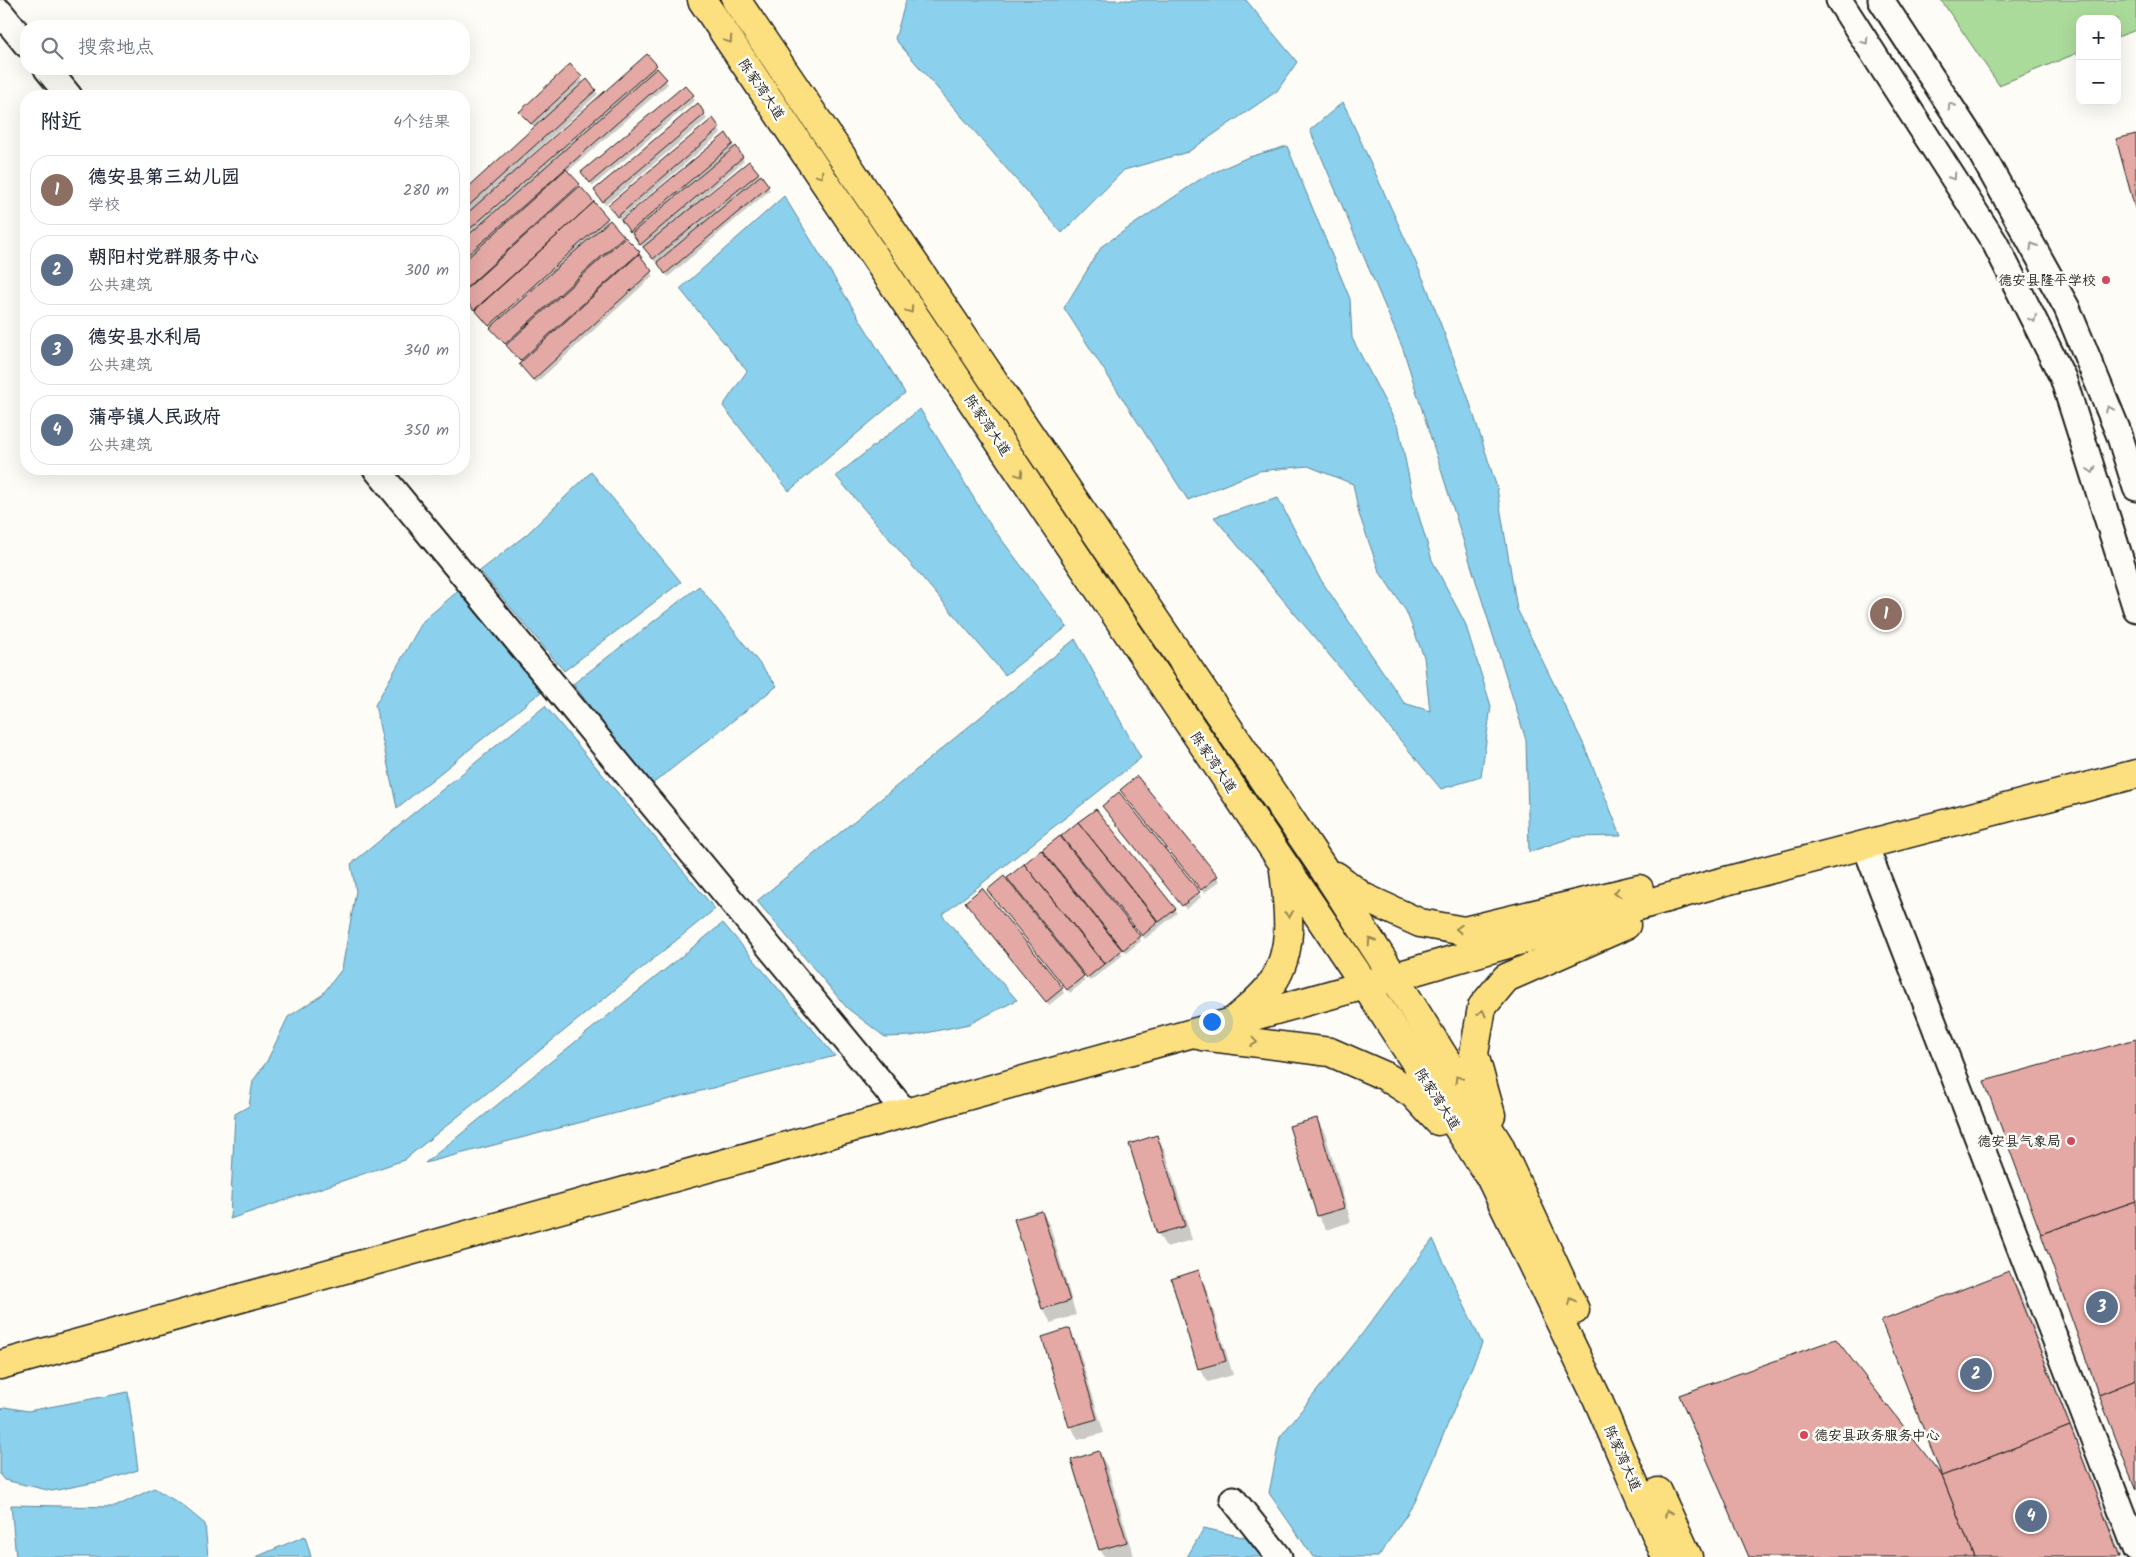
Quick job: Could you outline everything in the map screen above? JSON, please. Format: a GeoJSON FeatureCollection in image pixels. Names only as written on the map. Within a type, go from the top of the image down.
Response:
{"type":"FeatureCollection","features":[{"type":"Feature","properties":{"kind":"main road","name":"陈家湾大道"},"geometry":{"type":"LineString","coordinates":[[702,0],[1365,985],[1490,1177],[1597,1398],[1666,1557]]}},
{"type":"Feature","properties":{"kind":"main road","name":"陈家湾大道"},"geometry":{"type":"LineString","coordinates":[[736,0],[1321,865],[1394,977],[1499,1145],[1688,1557]]}},
{"type":"Feature","properties":{"kind":"main road"},"geometry":{"type":"LineString","coordinates":[[0,1365],[1234,1022],[1718,883],[2136,774]]}},
{"type":"Feature","properties":{"kind":"main road"},"geometry":{"type":"LineString","coordinates":[[1321,865],[1363,898],[1420,923],[1464,931],[1633,889],[1718,883]]}},
{"type":"Feature","properties":{"kind":"main road"},"geometry":{"type":"LineString","coordinates":[[1234,1022],[1273,982],[1285,956],[1290,922],[1284,866]]}},
{"type":"Feature","properties":{"kind":"main road"},"geometry":{"type":"LineString","coordinates":[[1499,1145],[1474,1054],[1482,1007],[1506,978],[1718,883]]}},
{"type":"Feature","properties":{"kind":"main road"},"geometry":{"type":"LineString","coordinates":[[1188,1034],[1330,1052],[1385,1076],[1413,1094],[1490,1177]]}},
{"type":"Feature","properties":{"kind":"street"},"geometry":{"type":"LineString","coordinates":[[1839,0],[1996,243],[2063,378],[2136,608]]}},
{"type":"Feature","properties":{"kind":"street"},"geometry":{"type":"LineString","coordinates":[[1881,0],[1982,153],[2067,308],[2119,434],[2136,488]]}},
{"type":"Feature","properties":{"kind":"street"},"geometry":{"type":"LineString","coordinates":[[0,12],[20,37]]}},
{"type":"Feature","properties":{"kind":"street"},"geometry":{"type":"LineString","coordinates":[[52,75],[64,90]]}},
{"type":"Feature","properties":{"kind":"street"},"geometry":{"type":"LineString","coordinates":[[381,475],[906,1113]]}},
{"type":"Feature","properties":{"kind":"street"},"geometry":{"type":"LineString","coordinates":[[1865,845],[2136,1549]]}},
{"type":"Feature","properties":{"kind":"street"},"geometry":{"type":"LineString","coordinates":[[1233,1499],[1279,1557]]}},
{"type":"Feature","properties":{"kind":"green space"},"geometry":{"type":"Polygon","coordinates":[[[1941,0],[2136,0],[2136,30],[2121,36],[2121,15],[2076,15],[2076,54],[1999,85],[1941,0]]]}},
{"type":"Feature","properties":{"kind":"water"},"geometry":{"type":"Polygon","coordinates":[[[906,0],[1246,0],[1297,62],[1277,91],[1188,152],[1124,170],[1062,233],[895,39],[906,0]]]}},
{"type":"Feature","properties":{"kind":"water"},"geometry":{"type":"Polygon","coordinates":[[[1343,102],[1426,285],[1468,397],[1497,488],[1517,609],[1584,745],[1621,836],[1574,837],[1529,852],[1526,740],[1403,349],[1310,130],[1343,102]]]}},
{"type":"Feature","properties":{"kind":"water"},"geometry":{"type":"Polygon","coordinates":[[[1287,146],[1350,299],[1352,338],[1399,429],[1412,493],[1432,560],[1465,623],[1491,706],[1481,777],[1441,789],[1214,517],[1278,498],[1319,577],[1404,703],[1430,711],[1424,657],[1406,611],[1379,571],[1359,514],[1353,484],[1308,466],[1259,471],[1188,500],[1064,308],[1102,246],[1202,178],[1246,158],[1287,146]]]}},
{"type":"Feature","properties":{"kind":"water"},"geometry":{"type":"Polygon","coordinates":[[[784,196],[905,393],[789,491],[723,406],[747,371],[680,289],[784,196]]]}},
{"type":"Feature","properties":{"kind":"water"},"geometry":{"type":"Polygon","coordinates":[[[920,409],[987,520],[1067,627],[1005,675],[836,476],[920,409]]]}},
{"type":"Feature","properties":{"kind":"water"},"geometry":{"type":"Polygon","coordinates":[[[591,472],[681,582],[564,671],[480,571],[527,534],[591,472]]]}},
{"type":"Feature","properties":{"kind":"water"},"geometry":{"type":"Polygon","coordinates":[[[699,586],[777,686],[651,785],[573,684],[699,586]]]}},
{"type":"Feature","properties":{"kind":"water"},"geometry":{"type":"Polygon","coordinates":[[[458,591],[542,691],[397,808],[375,705],[423,621],[458,591]]]}},
{"type":"Feature","properties":{"kind":"water"},"geometry":{"type":"Polygon","coordinates":[[[1075,639],[1141,758],[942,915],[1017,1000],[969,1024],[912,1036],[885,1037],[847,1008],[757,901],[1075,639]]]}},
{"type":"Feature","properties":{"kind":"water"},"geometry":{"type":"Polygon","coordinates":[[[545,706],[715,909],[404,1160],[230,1219],[235,1114],[249,1106],[253,1081],[267,1061],[288,1017],[322,995],[342,969],[356,891],[351,864],[545,706]]]}},
{"type":"Feature","properties":{"kind":"water"},"geometry":{"type":"Polygon","coordinates":[[[723,923],[835,1056],[425,1163],[723,923]]]}},
{"type":"Feature","properties":{"kind":"water"},"geometry":{"type":"Polygon","coordinates":[[[1433,1239],[1482,1343],[1415,1502],[1378,1557],[1313,1557],[1269,1493],[1280,1437],[1359,1338],[1433,1239]]]}},
{"type":"Feature","properties":{"kind":"water"},"geometry":{"type":"Polygon","coordinates":[[[128,1392],[138,1470],[107,1480],[52,1491],[4,1480],[0,1475],[0,1410],[5,1407],[28,1411],[128,1392]]]}},
{"type":"Feature","properties":{"kind":"water"},"geometry":{"type":"Polygon","coordinates":[[[154,1488],[182,1505],[205,1524],[208,1557],[16,1557],[11,1505],[115,1507],[154,1488]]]}},
{"type":"Feature","properties":{"kind":"water"},"geometry":{"type":"Polygon","coordinates":[[[1204,1528],[1251,1539],[1264,1557],[1187,1557],[1204,1528]]]}},
{"type":"Feature","properties":{"kind":"water"},"geometry":{"type":"Polygon","coordinates":[[[305,1536],[311,1557],[256,1557],[305,1536]]]}},
{"type":"Feature","properties":{"kind":"building"},"geometry":{"type":"Polygon","coordinates":[[[647,54],[657,65],[470,229],[470,211],[647,54]]]}},
{"type":"Feature","properties":{"kind":"building"},"geometry":{"type":"Polygon","coordinates":[[[570,64],[582,77],[531,124],[519,112],[570,64]]]}},
{"type":"Feature","properties":{"kind":"building"},"geometry":{"type":"Polygon","coordinates":[[[657,68],[667,79],[470,253],[470,234],[657,68]]]}},
{"type":"Feature","properties":{"kind":"building"},"geometry":{"type":"Polygon","coordinates":[[[587,79],[596,90],[470,205],[470,186],[587,79]]]}},
{"type":"Feature","properties":{"kind":"building"},"geometry":{"type":"Polygon","coordinates":[[[685,85],[694,95],[590,183],[581,172],[685,85]]]}},
{"type":"Feature","properties":{"kind":"building"},"geometry":{"type":"Polygon","coordinates":[[[698,103],[705,114],[602,202],[594,190],[698,103]]]}},
{"type":"Feature","properties":{"kind":"building"},"geometry":{"type":"Polygon","coordinates":[[[713,118],[720,128],[617,217],[608,205],[713,118]]]}},
{"type":"Feature","properties":{"kind":"building"},"geometry":{"type":"Polygon","coordinates":[[[726,133],[733,144],[630,232],[621,220],[726,133]]]}},
{"type":"Feature","properties":{"kind":"building"},"geometry":{"type":"Polygon","coordinates":[[[2136,134],[2136,212],[2116,139],[2136,134]]]}},
{"type":"Feature","properties":{"kind":"building"},"geometry":{"type":"Polygon","coordinates":[[[736,146],[743,157],[640,245],[632,233],[736,146]]]}},
{"type":"Feature","properties":{"kind":"building"},"geometry":{"type":"Polygon","coordinates":[[[749,161],[759,173],[653,259],[643,247],[749,161]]]}},
{"type":"Feature","properties":{"kind":"building"},"geometry":{"type":"Polygon","coordinates":[[[566,169],[580,184],[470,285],[470,256],[566,169]]]}},
{"type":"Feature","properties":{"kind":"building"},"geometry":{"type":"Polygon","coordinates":[[[761,175],[769,186],[665,274],[657,262],[761,175]]]}},
{"type":"Feature","properties":{"kind":"building"},"geometry":{"type":"Polygon","coordinates":[[[580,186],[594,202],[474,310],[470,305],[470,286],[580,186]]]}},
{"type":"Feature","properties":{"kind":"building"},"geometry":{"type":"Polygon","coordinates":[[[594,202],[608,218],[489,326],[475,310],[594,202]]]}},
{"type":"Feature","properties":{"kind":"building"},"geometry":{"type":"Polygon","coordinates":[[[610,220],[624,236],[505,344],[490,328],[610,220]]]}},
{"type":"Feature","properties":{"kind":"building"},"geometry":{"type":"Polygon","coordinates":[[[625,237],[640,252],[520,361],[506,345],[625,237]]]}},
{"type":"Feature","properties":{"kind":"building"},"geometry":{"type":"Polygon","coordinates":[[[639,254],[652,271],[533,380],[519,364],[639,254]]]}},
{"type":"Feature","properties":{"kind":"building"},"geometry":{"type":"Polygon","coordinates":[[[1137,776],[1218,876],[1201,890],[1120,790],[1137,776]]]}},
{"type":"Feature","properties":{"kind":"building"},"geometry":{"type":"Polygon","coordinates":[[[1119,792],[1200,892],[1182,906],[1102,806],[1119,792]]]}},
{"type":"Feature","properties":{"kind":"building"},"geometry":{"type":"Polygon","coordinates":[[[1096,809],[1176,909],[1159,922],[1078,822],[1096,809]]]}},
{"type":"Feature","properties":{"kind":"building"},"geometry":{"type":"Polygon","coordinates":[[[1078,822],[1158,922],[1142,936],[1061,836],[1078,822]]]}},
{"type":"Feature","properties":{"kind":"building"},"geometry":{"type":"Polygon","coordinates":[[[1060,836],[1140,936],[1123,950],[1042,850],[1060,836]]]}},
{"type":"Feature","properties":{"kind":"building"},"geometry":{"type":"Polygon","coordinates":[[[1041,850],[1122,950],[1105,964],[1024,864],[1041,850]]]}},
{"type":"Feature","properties":{"kind":"building"},"geometry":{"type":"Polygon","coordinates":[[[1024,864],[1104,964],[1087,978],[1007,878],[1024,864]]]}},
{"type":"Feature","properties":{"kind":"building"},"geometry":{"type":"Polygon","coordinates":[[[1004,876],[1084,976],[1067,990],[987,890],[1004,876]]]}},
{"type":"Feature","properties":{"kind":"building"},"geometry":{"type":"Polygon","coordinates":[[[982,888],[1063,988],[1046,1002],[965,902],[982,888]]]}},
{"type":"Feature","properties":{"kind":"building","name":"德安县气象局"},"geometry":{"type":"Polygon","coordinates":[[[2136,1039],[2136,1201],[2041,1234],[1984,1081],[2136,1039]]]}},
{"type":"Feature","properties":{"kind":"building"},"geometry":{"type":"Polygon","coordinates":[[[1317,1118],[1344,1208],[1317,1216],[1289,1126],[1317,1118]]]}},
{"type":"Feature","properties":{"kind":"building"},"geometry":{"type":"Polygon","coordinates":[[[1157,1135],[1185,1226],[1157,1234],[1129,1144],[1157,1135]]]}},
{"type":"Feature","properties":{"kind":"building"},"geometry":{"type":"Polygon","coordinates":[[[2136,1201],[2136,1380],[2099,1395],[2041,1234],[2136,1201]]]}},
{"type":"Feature","properties":{"kind":"building"},"geometry":{"type":"Polygon","coordinates":[[[1042,1211],[1070,1301],[1042,1309],[1014,1219],[1042,1211]]]}},
{"type":"Feature","properties":{"kind":"building"},"geometry":{"type":"Polygon","coordinates":[[[1199,1270],[1226,1361],[1198,1369],[1171,1279],[1199,1270]]]}},
{"type":"Feature","properties":{"kind":"building"},"geometry":{"type":"Polygon","coordinates":[[[2009,1271],[2070,1426],[1942,1476],[1881,1321],[2009,1271]]]}},
{"type":"Feature","properties":{"kind":"building"},"geometry":{"type":"Polygon","coordinates":[[[1070,1328],[1097,1419],[1069,1427],[1042,1337],[1070,1328]]]}},
{"type":"Feature","properties":{"kind":"building","name":"德安县政务服务中心"},"geometry":{"type":"Polygon","coordinates":[[[1836,1339],[1942,1476],[1974,1557],[1749,1557],[1679,1395],[1836,1339]]]}},
{"type":"Feature","properties":{"kind":"building"},"geometry":{"type":"Polygon","coordinates":[[[2136,1380],[2136,1490],[2099,1395],[2136,1380]]]}},
{"type":"Feature","properties":{"kind":"building"},"geometry":{"type":"Polygon","coordinates":[[[2070,1426],[2120,1557],[1974,1557],[1942,1476],[2070,1426]]]}},
{"type":"Feature","properties":{"kind":"building"},"geometry":{"type":"Polygon","coordinates":[[[1099,1451],[1127,1542],[1099,1550],[1071,1460],[1099,1451]]]}},
{"type":"Feature","properties":{"kind":"place","name":"德安县隆平学校"},"geometry":{"type":"Point","coordinates":[2106,280]}},
{"type":"Feature","properties":{"kind":"place","name":"德安县第三幼儿园"},"geometry":{"type":"Point","coordinates":[1886,614]}},
{"type":"Feature","properties":{"kind":"place","name":"德安县气象局"},"geometry":{"type":"Point","coordinates":[2071,1141]}},
{"type":"Feature","properties":{"kind":"place","name":"德安县水利局"},"geometry":{"type":"Point","coordinates":[2102,1307]}},
{"type":"Feature","properties":{"kind":"place","name":"朝阳村党群服务中心"},"geometry":{"type":"Point","coordinates":[1976,1374]}},
{"type":"Feature","properties":{"kind":"place","name":"德安县政务服务中心"},"geometry":{"type":"Point","coordinates":[1804,1435]}},
{"type":"Feature","properties":{"kind":"place","name":"蒲亭镇人民政府"},"geometry":{"type":"Point","coordinates":[2031,1516]}}]}
